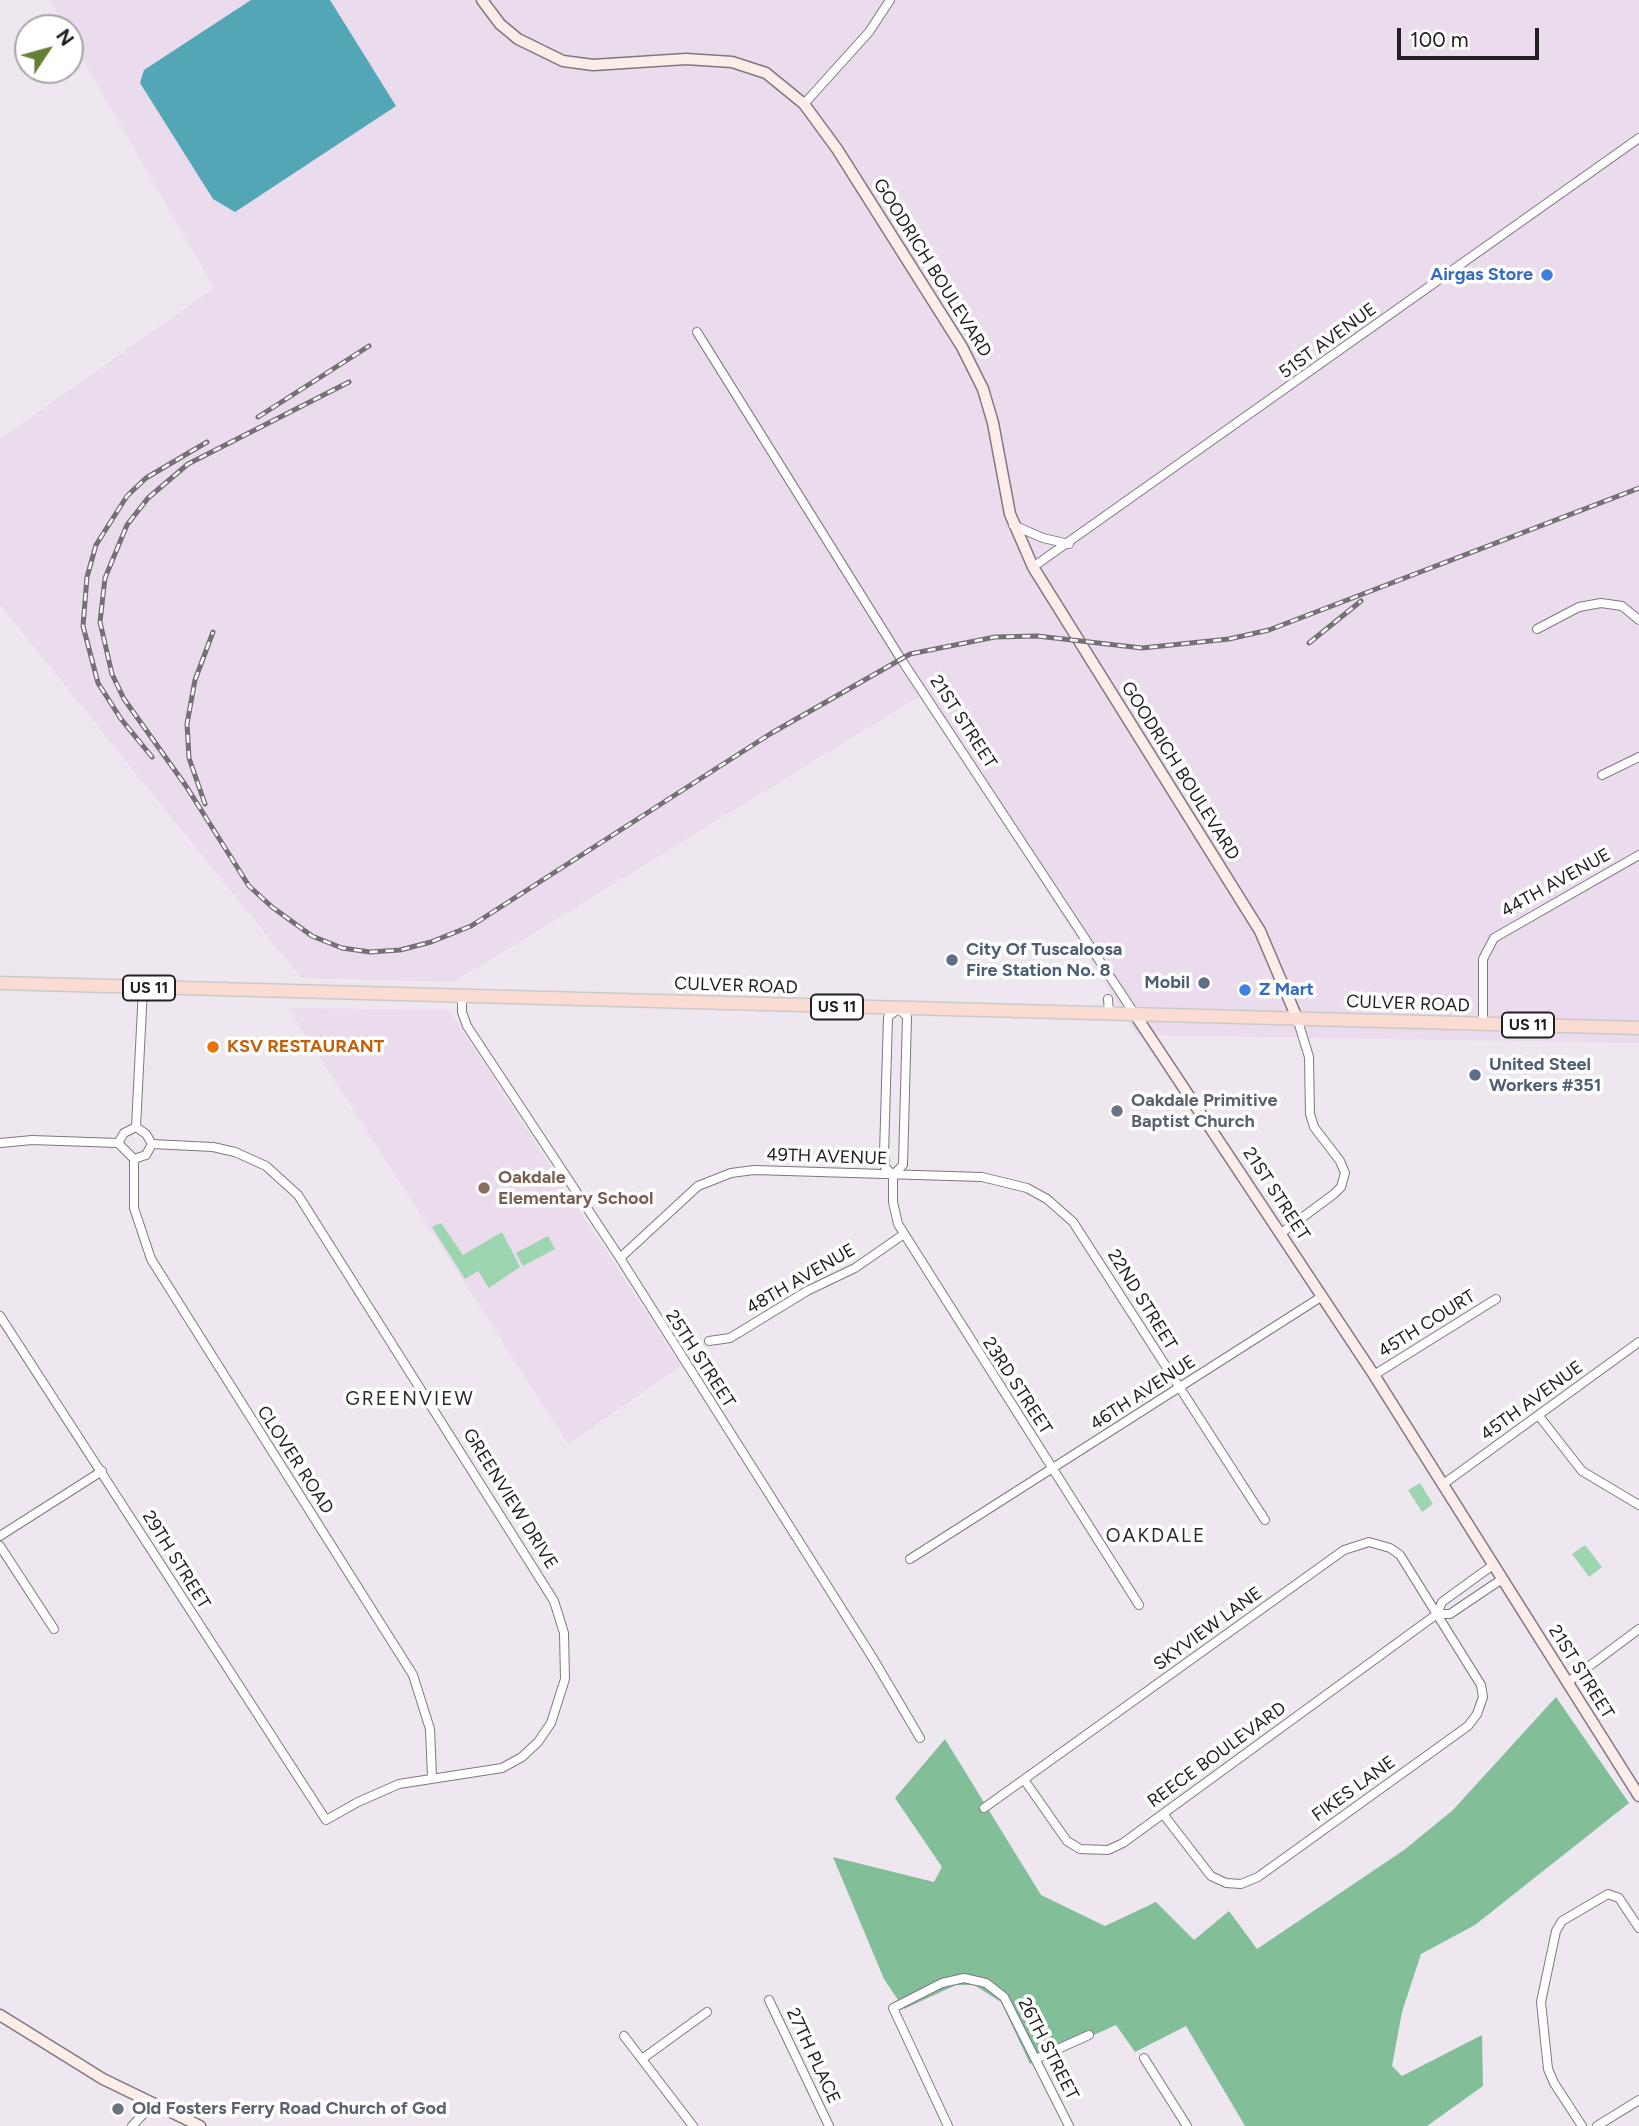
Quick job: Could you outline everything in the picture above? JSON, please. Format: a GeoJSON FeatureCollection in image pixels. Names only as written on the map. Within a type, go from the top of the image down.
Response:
{"type":"FeatureCollection","features":[{"type":"Feature","properties":{"kind":"main road","name":"CULVER ROAD"},"geometry":{"type":"LineString","coordinates":[[0,983],[1639,1028]]}},
{"type":"Feature","properties":{"kind":"street","name":"GOODRICH BOULEVARD"},"geometry":{"type":"LineString","coordinates":[[482,0],[500,24],[518,39],[562,61],[593,65],[686,60],[732,62],[766,73],[804,104],[837,149],[973,367],[993,423],[1004,492],[1013,524],[1033,567],[1260,931],[1297,1018]]}},
{"type":"Feature","properties":{"kind":"street"},"geometry":{"type":"LineString","coordinates":[[804,104],[869,32],[890,0]]}},
{"type":"Feature","properties":{"kind":"street","name":"51ST AVENUE"},"geometry":{"type":"LineString","coordinates":[[1033,567],[1639,138]]}},
{"type":"Feature","properties":{"kind":"street","name":"21ST STREET"},"geometry":{"type":"LineString","coordinates":[[697,332],[901,659],[1374,1375],[1638,1793]]}},
{"type":"Feature","properties":{"kind":"street"},"geometry":{"type":"LineString","coordinates":[[1013,524],[1043,538],[1069,544]]}},
{"type":"Feature","properties":{"kind":"street"},"geometry":{"type":"LineString","coordinates":[[1537,629],[1579,607],[1601,603],[1622,606],[1639,620]]}},
{"type":"Feature","properties":{"kind":"street"},"geometry":{"type":"LineString","coordinates":[[1602,775],[1639,757]]}},
{"type":"Feature","properties":{"kind":"street","name":"44TH AVENUE"},"geometry":{"type":"LineString","coordinates":[[1483,1024],[1483,959],[1494,938],[1639,856]]}},
{"type":"Feature","properties":{"kind":"street"},"geometry":{"type":"LineString","coordinates":[[135,1128],[143,988]]}},
{"type":"Feature","properties":{"kind":"street","name":"25TH STREET"},"geometry":{"type":"LineString","coordinates":[[462,995],[462,1012],[467,1026],[620,1258],[874,1660],[920,1738]]}},
{"type":"Feature","properties":{"kind":"street"},"geometry":{"type":"LineString","coordinates":[[1108,999],[1109,1013]]}},
{"type":"Feature","properties":{"kind":"street","name":"23RD STREET"},"geometry":{"type":"LineString","coordinates":[[894,1175],[885,1167],[884,1154],[888,1017],[899,1008],[907,1017],[904,1144],[902,1165],[894,1175],[892,1202],[904,1234],[1139,1605]]}},
{"type":"Feature","properties":{"kind":"street"},"geometry":{"type":"LineString","coordinates":[[1280,1234],[1334,1194],[1345,1173],[1340,1161],[1314,1126],[1310,1114],[1310,1057],[1297,1018]]}},
{"type":"Feature","properties":{"kind":"street"},"geometry":{"type":"LineString","coordinates":[[118,1143],[124,1133],[135,1128]]}},
{"type":"Feature","properties":{"kind":"street"},"geometry":{"type":"LineString","coordinates":[[0,1143],[32,1140],[118,1143],[134,1159],[146,1155],[152,1144],[146,1134],[135,1128]]}},
{"type":"Feature","properties":{"kind":"street","name":"GREENVIEW DRIVE"},"geometry":{"type":"LineString","coordinates":[[152,1144],[213,1147],[234,1152],[265,1166],[291,1187],[554,1601],[564,1633],[566,1668],[559,1702],[546,1733],[522,1757],[502,1768],[432,1777],[389,1788],[326,1821]]}},
{"type":"Feature","properties":{"kind":"street","name":"CLOVER ROAD"},"geometry":{"type":"LineString","coordinates":[[134,1159],[134,1209],[151,1259],[413,1675],[430,1729],[432,1777]]}},
{"type":"Feature","properties":{"kind":"street","name":"49TH AVENUE"},"geometry":{"type":"LineString","coordinates":[[620,1258],[690,1193],[720,1175],[754,1170],[994,1178],[1027,1188],[1056,1206]]}},
{"type":"Feature","properties":{"kind":"street","name":"22ND STREET"},"geometry":{"type":"LineString","coordinates":[[1056,1206],[1073,1222],[1093,1251],[1178,1388],[1265,1520]]}},
{"type":"Feature","properties":{"kind":"street","name":"48TH AVENUE"},"geometry":{"type":"LineString","coordinates":[[709,1341],[730,1338],[807,1291],[855,1268],[904,1234]]}},
{"type":"Feature","properties":{"kind":"street","name":"46TH AVENUE"},"geometry":{"type":"LineString","coordinates":[[910,1559],[1321,1297]]}},
{"type":"Feature","properties":{"kind":"street","name":"45TH COURT"},"geometry":{"type":"LineString","coordinates":[[1374,1375],[1496,1299]]}},
{"type":"Feature","properties":{"kind":"street","name":"29TH STREET"},"geometry":{"type":"LineString","coordinates":[[0,1316],[326,1821]]}},
{"type":"Feature","properties":{"kind":"street","name":"45TH AVENUE"},"geometry":{"type":"LineString","coordinates":[[1442,1485],[1639,1342]]}},
{"type":"Feature","properties":{"kind":"street"},"geometry":{"type":"LineString","coordinates":[[1539,1416],[1582,1471],[1639,1505]]}},
{"type":"Feature","properties":{"kind":"street"},"geometry":{"type":"LineString","coordinates":[[0,1536],[102,1471]]}},
{"type":"Feature","properties":{"kind":"street","name":"SKYVIEW LANE"},"geometry":{"type":"LineString","coordinates":[[984,1808],[1344,1550],[1355,1545],[1380,1544],[1400,1555],[1437,1614]]}},
{"type":"Feature","properties":{"kind":"street"},"geometry":{"type":"LineString","coordinates":[[0,1546],[54,1629]]}},
{"type":"Feature","properties":{"kind":"street","name":"REECE BOULEVARD"},"geometry":{"type":"LineString","coordinates":[[1025,1781],[1067,1841],[1080,1849],[1108,1850],[1163,1814],[1437,1614],[1443,1602],[1493,1565]]}},
{"type":"Feature","properties":{"kind":"street","name":"REECE BOULEVARD"},"geometry":{"type":"LineString","coordinates":[[1437,1614],[1450,1615],[1502,1579]]}},
{"type":"Feature","properties":{"kind":"street","name":"FIKES LANE"},"geometry":{"type":"LineString","coordinates":[[1163,1814],[1211,1876],[1226,1884],[1241,1884],[1258,1877],[1457,1734],[1477,1714],[1483,1697],[1474,1670],[1437,1614]]}},
{"type":"Feature","properties":{"kind":"street"},"geometry":{"type":"LineString","coordinates":[[1568,1682],[1639,1629]]}},
{"type":"Feature","properties":{"kind":"street"},"geometry":{"type":"LineString","coordinates":[[1582,2126],[1548,2069],[1541,2002],[1556,1931],[1562,1921],[1608,1894],[1619,1898],[1639,1928]]}},
{"type":"Feature","properties":{"kind":"street","name":"26TH STREET"},"geometry":{"type":"LineString","coordinates":[[948,2126],[893,2008],[953,1979],[976,1979],[996,1988],[1010,2006],[1038,2058],[1069,2126]]}},
{"type":"Feature","properties":{"kind":"street","name":"27TH PLACE"},"geometry":{"type":"LineString","coordinates":[[769,2000],[829,2126]]}},
{"type":"Feature","properties":{"kind":"street"},"geometry":{"type":"LineString","coordinates":[[642,2059],[707,2012]]}},
{"type":"Feature","properties":{"kind":"street"},"geometry":{"type":"LineString","coordinates":[[0,2015],[103,2079],[200,2126]]}},
{"type":"Feature","properties":{"kind":"street"},"geometry":{"type":"LineString","coordinates":[[1038,2058],[1089,2035]]}},
{"type":"Feature","properties":{"kind":"street"},"geometry":{"type":"LineString","coordinates":[[624,2036],[693,2126]]}},
{"type":"Feature","properties":{"kind":"street"},"geometry":{"type":"LineString","coordinates":[[1144,2058],[1187,2126]]}},
{"type":"Feature","properties":{"kind":"street"},"geometry":{"type":"LineString","coordinates":[[1597,2126],[1639,2099]]}},
{"type":"Feature","properties":{"kind":"street"},"geometry":{"type":"LineString","coordinates":[[132,2126],[152,2105]]}},
{"type":"Feature","properties":{"kind":"shaded area"},"geometry":{"type":"Polygon","coordinates":[[[49,0],[1639,0],[1639,1043],[1137,1035],[923,694],[454,982],[301,978],[0,605],[0,439],[214,288],[84,61],[84,14],[57,14],[49,0]]]}},
{"type":"Feature","properties":{"kind":"shaded area","name":"Oakdale Elementary School"},"geometry":{"type":"Polygon","coordinates":[[[288,1008],[449,1010],[681,1366],[568,1444],[288,1008]]]}},
{"type":"Feature","properties":{"kind":"green space"},"geometry":{"type":"Polygon","coordinates":[[[441,1223],[463,1255],[502,1232],[520,1267],[489,1288],[478,1271],[465,1279],[432,1227],[441,1223]]]}},
{"type":"Feature","properties":{"kind":"green space"},"geometry":{"type":"Polygon","coordinates":[[[548,1236],[555,1249],[523,1266],[516,1253],[548,1236]]]}},
{"type":"Feature","properties":{"kind":"green space"},"geometry":{"type":"Polygon","coordinates":[[[1420,1483],[1433,1504],[1422,1512],[1408,1490],[1420,1483]]]}},
{"type":"Feature","properties":{"kind":"green space"},"geometry":{"type":"Polygon","coordinates":[[[1585,1545],[1602,1567],[1589,1577],[1572,1554],[1585,1545]]]}},
{"type":"Feature","properties":{"kind":"green space"},"geometry":{"type":"Polygon","coordinates":[[[1556,1697],[1629,1803],[1475,1925],[1421,1954],[1402,2012],[1392,2066],[1402,2076],[1482,2035],[1483,2086],[1427,2126],[1245,2126],[1186,2026],[1135,2052],[1116,2025],[1030,2064],[1001,2002],[974,1985],[956,1985],[904,2009],[884,1979],[833,1857],[934,1882],[942,1867],[895,1798],[945,1739],[1041,1895],[1105,1926],[1156,1902],[1194,1940],[1229,1911],[1257,1949],[1404,1850],[1453,1810],[1556,1697]]]}},
{"type":"Feature","properties":{"kind":"water"},"geometry":{"type":"Polygon","coordinates":[[[251,0],[330,0],[396,106],[235,212],[213,199],[140,83],[144,70],[251,0]]]}},
{"type":"Feature","properties":{"kind":"railway"},"geometry":{"type":"LineString","coordinates":[[258,417],[369,346]]}},
{"type":"Feature","properties":{"kind":"railway"},"geometry":{"type":"LineString","coordinates":[[349,382],[188,464],[148,498],[127,525],[105,578],[100,622],[112,674],[124,699],[186,786],[249,886],[272,907],[312,936],[342,948],[370,952],[400,950],[431,942],[471,926],[770,734],[910,654],[995,637],[1037,636],[1142,648],[1229,639],[1269,630],[1639,488]]}},
{"type":"Feature","properties":{"kind":"railway"},"geometry":{"type":"LineString","coordinates":[[152,757],[121,719],[98,683],[83,626],[87,577],[96,545],[127,496],[146,478],[207,442]]}},
{"type":"Feature","properties":{"kind":"railway"},"geometry":{"type":"LineString","coordinates":[[1309,643],[1361,601]]}},
{"type":"Feature","properties":{"kind":"railway"},"geometry":{"type":"LineString","coordinates":[[205,804],[189,758],[187,724],[195,680],[213,632]]}},
{"type":"Feature","properties":{"kind":"place","name":"Airgas Store"},"geometry":{"type":"Point","coordinates":[1547,275]}},
{"type":"Feature","properties":{"kind":"place","name":"City Of Tuscaloosa Fire Station No. 8"},"geometry":{"type":"Point","coordinates":[952,960]}},
{"type":"Feature","properties":{"kind":"place","name":"Mobil"},"geometry":{"type":"Point","coordinates":[1204,983]}},
{"type":"Feature","properties":{"kind":"place","name":"Z Mart"},"geometry":{"type":"Point","coordinates":[1245,990]}},
{"type":"Feature","properties":{"kind":"place","name":"KSV RESTAURANT"},"geometry":{"type":"Point","coordinates":[213,1047]}},
{"type":"Feature","properties":{"kind":"place","name":"United Steel Workers #351"},"geometry":{"type":"Point","coordinates":[1475,1075]}},
{"type":"Feature","properties":{"kind":"place","name":"Oakdale Primitive Baptist Church"},"geometry":{"type":"Point","coordinates":[1117,1111]}},
{"type":"Feature","properties":{"kind":"place","name":"Oakdale Elementary School"},"geometry":{"type":"Point","coordinates":[484,1188]}},
{"type":"Feature","properties":{"kind":"place","name":"Old Fosters Ferry Road Church of God"},"geometry":{"type":"Point","coordinates":[118,2109]}},
{"type":"Feature","properties":{"kind":"district","name":"GREENVIEW"},"geometry":{"type":"Point","coordinates":[410,1399]}},
{"type":"Feature","properties":{"kind":"district","name":"OAKDALE"},"geometry":{"type":"Point","coordinates":[1156,1536]}}]}
